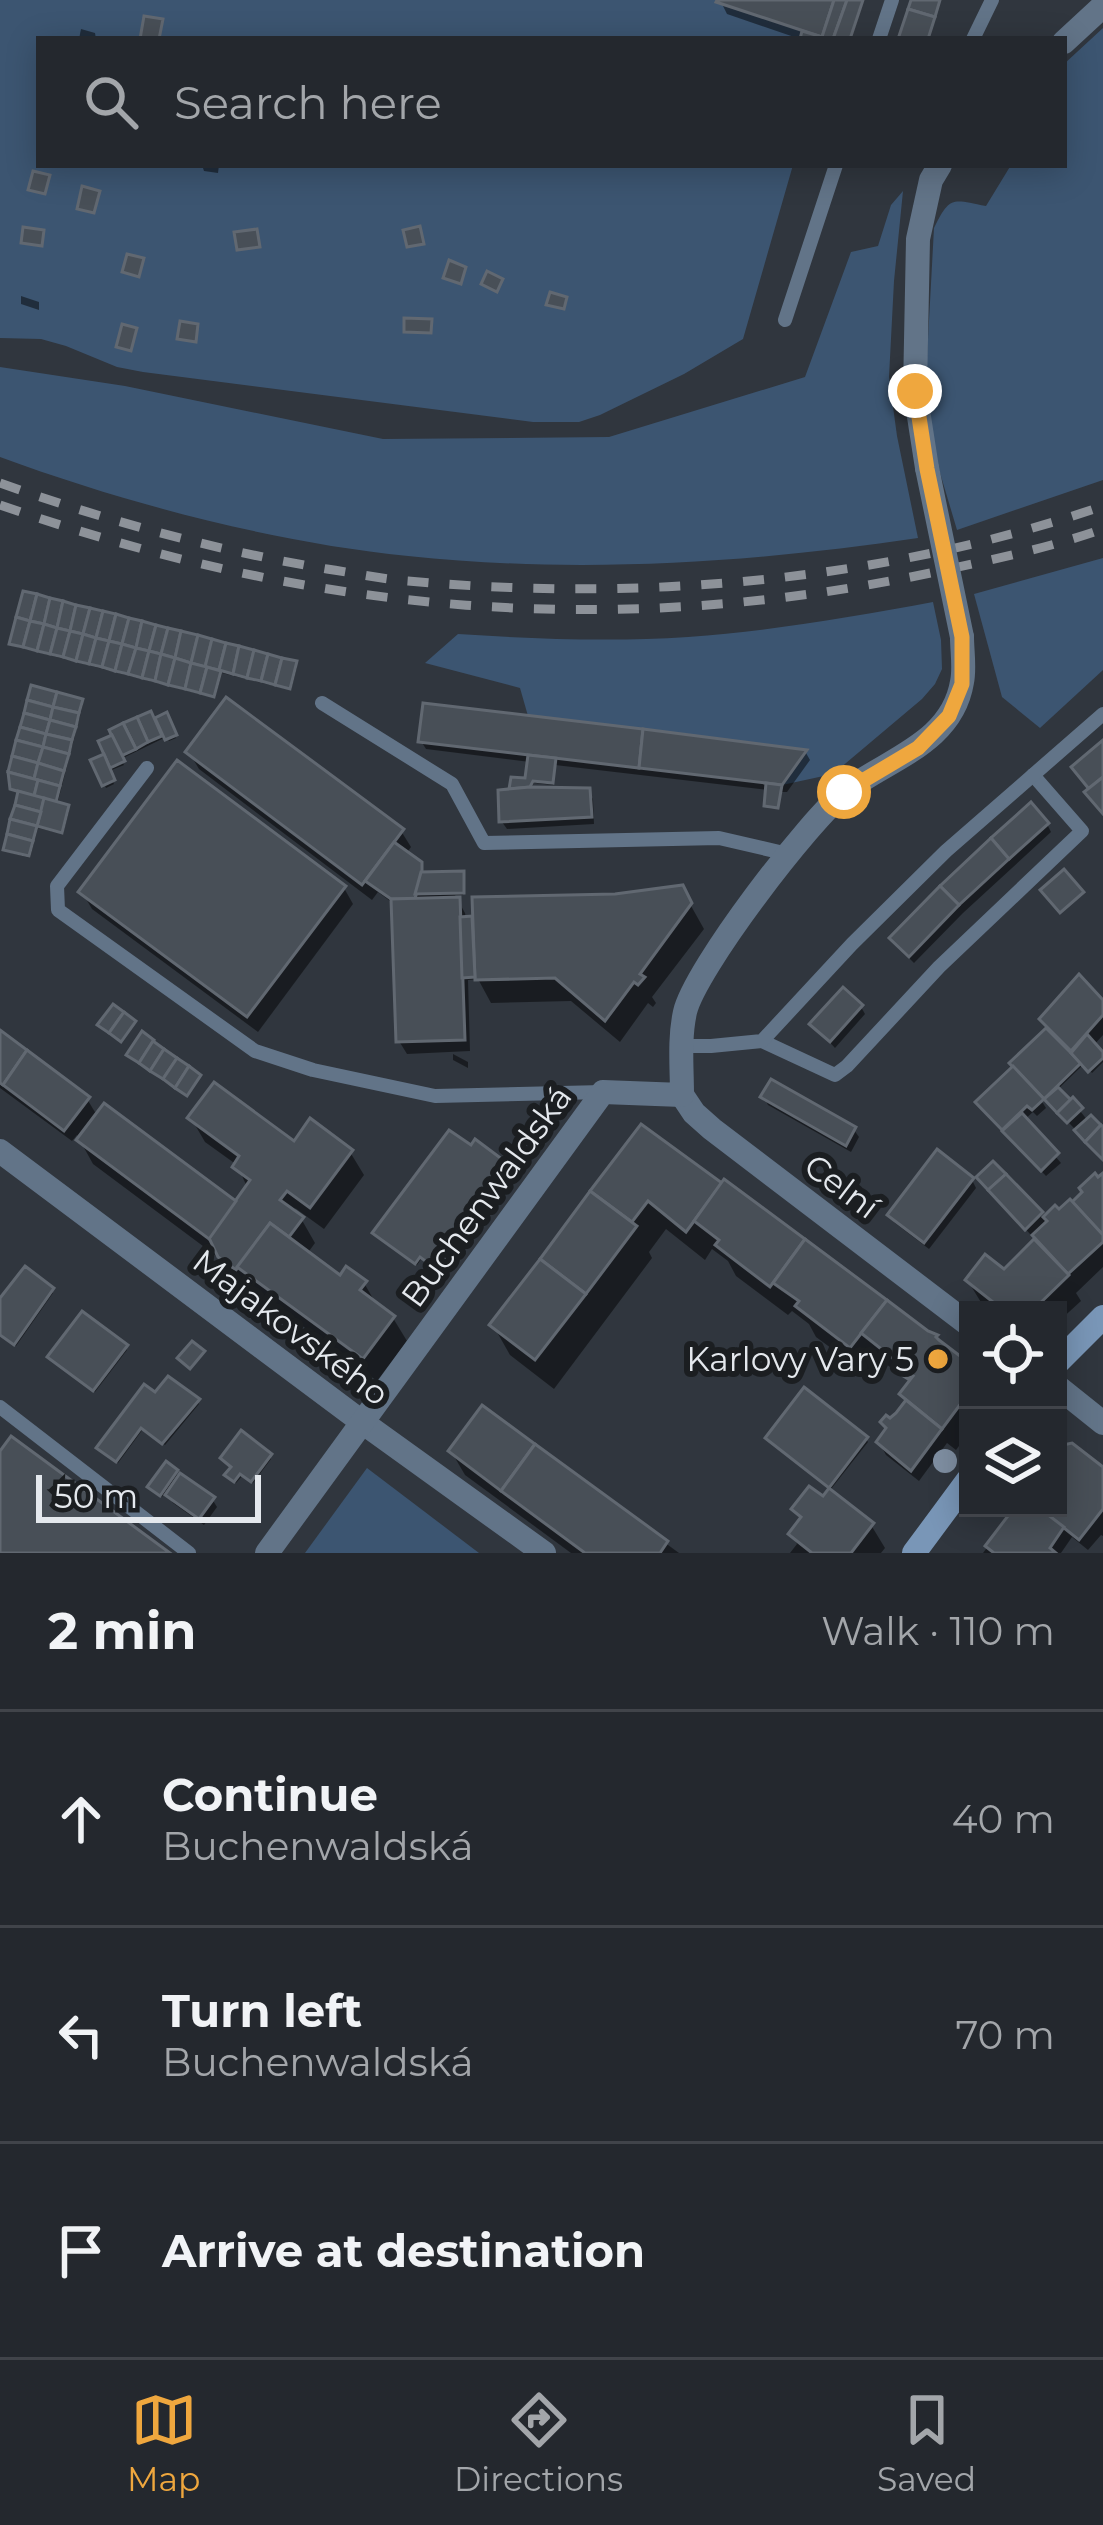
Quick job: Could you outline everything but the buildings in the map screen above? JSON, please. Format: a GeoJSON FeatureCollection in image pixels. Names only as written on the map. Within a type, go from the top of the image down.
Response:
{"type":"FeatureCollection","features":[{"type":"Feature","properties":{"kind":"street"},"geometry":{"type":"LineString","coordinates":[[1067,38],[1103,6]]}},
{"type":"Feature","properties":{"kind":"street"},"geometry":{"type":"LineString","coordinates":[[682,1095],[686,1009],[706,968],[788,854],[844,792],[918,748],[949,716],[962,684],[962,637],[915,391],[918,239],[931,180],[938,168]]}},
{"type":"Feature","properties":{"kind":"street","name":"Buchenwaldská"},"geometry":{"type":"LineString","coordinates":[[267,1553],[603,1092],[682,1095]]}},
{"type":"Feature","properties":{"kind":"street","name":"Celní"},"geometry":{"type":"LineString","coordinates":[[682,1095],[712,1129],[959,1317]]}},
{"type":"Feature","properties":{"kind":"street","name":"Majakovského"},"geometry":{"type":"LineString","coordinates":[[0,1151],[544,1553]]}},
{"type":"Feature","properties":{"kind":"street"},"geometry":{"type":"LineString","coordinates":[[1067,1353],[1103,1317]]}},
{"type":"Feature","properties":{"kind":"street"},"geometry":{"type":"LineString","coordinates":[[1067,1394],[1103,1423]]}},
{"type":"Feature","properties":{"kind":"street"},"geometry":{"type":"LineString","coordinates":[[914,1553],[959,1492]]}},
{"type":"Feature","properties":{"kind":"lane"},"geometry":{"type":"LineString","coordinates":[[880,36],[892,0]]}},
{"type":"Feature","properties":{"kind":"lane"},"geometry":{"type":"LineString","coordinates":[[974,36],[992,0]]}},
{"type":"Feature","properties":{"kind":"lane"},"geometry":{"type":"LineString","coordinates":[[784,320],[835,168]]}},
{"type":"Feature","properties":{"kind":"lane"},"geometry":{"type":"LineString","coordinates":[[322,703],[452,784],[484,843],[719,838],[788,854]]}},
{"type":"Feature","properties":{"kind":"lane"},"geometry":{"type":"LineString","coordinates":[[762,1040],[946,851],[1103,713]]}},
{"type":"Feature","properties":{"kind":"lane"},"geometry":{"type":"LineString","coordinates":[[147,768],[57,886],[58,910],[255,1051],[313,1070],[435,1096],[603,1092]]}},
{"type":"Feature","properties":{"kind":"lane"},"geometry":{"type":"LineString","coordinates":[[681,1046],[762,1040],[835,1075],[847,1066],[939,967],[1082,831],[1033,775]]}},
{"type":"Feature","properties":{"kind":"lane"},"geometry":{"type":"LineString","coordinates":[[0,1407],[189,1553]]}},
{"type":"Feature","properties":{"kind":"shaded area"},"geometry":{"type":"Polygon","coordinates":[[[0,0],[847,0],[835,36],[36,36],[36,168],[792,168],[743,339],[600,415],[579,422],[533,422],[143,372],[41,339],[0,338],[0,0]]]}},
{"type":"Feature","properties":{"kind":"shaded area"},"geometry":{"type":"Polygon","coordinates":[[[1103,28],[1103,480],[957,530],[938,466],[925,395],[934,228],[953,202],[986,206],[1009,168],[1067,168],[1067,61],[1103,28]]]}},
{"type":"Feature","properties":{"kind":"shaded area"},"geometry":{"type":"Polygon","coordinates":[[[903,191],[889,377],[918,538],[663,563],[535,564],[408,556],[201,519],[0,457],[0,367],[125,386],[383,439],[609,437],[805,377],[851,252],[878,246],[891,205],[903,191]]]}},
{"type":"Feature","properties":{"kind":"shaded area"},"geometry":{"type":"Polygon","coordinates":[[[1103,558],[1103,670],[1040,728],[1002,697],[974,594],[1103,558]]]}},
{"type":"Feature","properties":{"kind":"shaded area"},"geometry":{"type":"Polygon","coordinates":[[[933,602],[942,669],[935,684],[833,774],[782,785],[806,750],[528,716],[520,688],[425,663],[458,634],[688,637],[933,602]]]}},
{"type":"Feature","properties":{"kind":"shaded area"},"geometry":{"type":"Polygon","coordinates":[[[367,1468],[479,1553],[305,1553],[367,1468]]]}},
{"type":"Feature","properties":{"kind":"railway"},"geometry":{"type":"LineString","coordinates":[[0,483],[161,533],[285,561],[398,580],[584,589],[672,587],[847,569],[934,553],[1103,506]]}},
{"type":"Feature","properties":{"kind":"railway"},"geometry":{"type":"LineString","coordinates":[[0,505],[116,542],[231,571],[347,592],[463,605],[579,610],[696,606],[815,593],[977,563],[1103,529]]}},
{"type":"Feature","properties":{"kind":"place","name":"Karlovy Vary 5"},"geometry":{"type":"Point","coordinates":[938,1359]}},
{"type":"Feature","properties":{"kind":"route"},"geometry":{"type":"LineString","coordinates":[[844,792],[918,748],[949,716],[962,684],[962,637],[915,391]]}}]}
